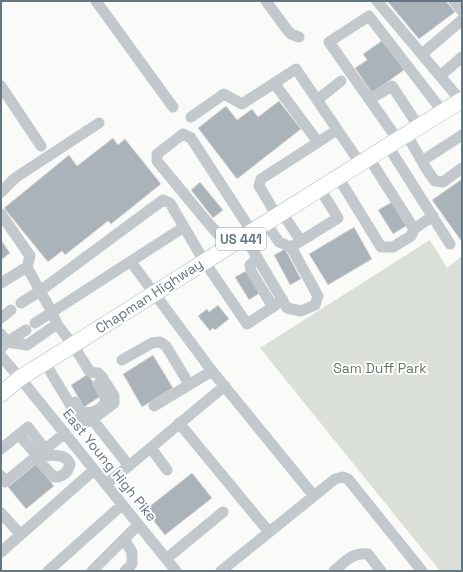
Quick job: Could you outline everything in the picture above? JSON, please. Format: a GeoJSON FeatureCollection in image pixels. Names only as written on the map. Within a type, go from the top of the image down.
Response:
{"type":"FeatureCollection","features":[{"type":"Feature","properties":{"kind":"highway","name":"Chapman Highway"},"geometry":{"type":"LineString","coordinates":[[1,394],[20,378],[461,100]]}},
{"type":"Feature","properties":{"kind":"street"},"geometry":{"type":"LineString","coordinates":[[96,1],[173,107]]}},
{"type":"Feature","properties":{"kind":"street"},"geometry":{"type":"LineString","coordinates":[[266,1],[288,31],[299,37]]}},
{"type":"Feature","properties":{"kind":"street"},"geometry":{"type":"LineString","coordinates":[[377,1],[461,100]]}},
{"type":"Feature","properties":{"kind":"street"},"geometry":{"type":"LineString","coordinates":[[454,1],[462,11]]}},
{"type":"Feature","properties":{"kind":"street"},"geometry":{"type":"LineString","coordinates":[[443,112],[369,16],[329,42],[370,99],[403,137],[422,161],[435,181],[443,182],[462,168]]}},
{"type":"Feature","properties":{"kind":"street"},"geometry":{"type":"LineString","coordinates":[[422,54],[462,20]]}},
{"type":"Feature","properties":{"kind":"street"},"geometry":{"type":"LineString","coordinates":[[440,76],[462,57]]}},
{"type":"Feature","properties":{"kind":"street"},"geometry":{"type":"LineString","coordinates":[[191,116],[224,94],[242,104],[296,69],[337,130],[364,161],[414,229]]}},
{"type":"Feature","properties":{"kind":"street"},"geometry":{"type":"LineString","coordinates":[[317,100],[341,82]]}},
{"type":"Feature","properties":{"kind":"street"},"geometry":{"type":"LineString","coordinates":[[274,83],[318,142]]}},
{"type":"Feature","properties":{"kind":"street"},"geometry":{"type":"LineString","coordinates":[[1,86],[41,146]]}},
{"type":"Feature","properties":{"kind":"street"},"geometry":{"type":"LineString","coordinates":[[370,99],[392,86],[403,137],[433,216],[450,244]]}},
{"type":"Feature","properties":{"kind":"street"},"geometry":{"type":"LineString","coordinates":[[1,192],[15,178],[99,123]]}},
{"type":"Feature","properties":{"kind":"street"},"geometry":{"type":"LineString","coordinates":[[229,246],[157,161],[157,154],[182,134],[191,138],[248,234],[258,258],[287,308],[301,311],[315,305],[318,296],[291,248],[279,242],[275,217],[259,186],[261,179],[337,130]]}},
{"type":"Feature","properties":{"kind":"street"},"geometry":{"type":"LineString","coordinates":[[422,161],[462,135]]}},
{"type":"Feature","properties":{"kind":"street"},"geometry":{"type":"LineString","coordinates":[[338,177],[381,247],[393,248],[411,236],[414,229],[433,216]]}},
{"type":"Feature","properties":{"kind":"street"},"geometry":{"type":"LineString","coordinates":[[291,248],[338,218],[320,189]]}},
{"type":"Feature","properties":{"kind":"street"},"geometry":{"type":"LineString","coordinates":[[21,303],[40,291],[163,200],[170,203],[204,261],[247,324],[283,300]]}},
{"type":"Feature","properties":{"kind":"street"},"geometry":{"type":"LineString","coordinates":[[1,215],[30,256],[28,267],[40,291],[57,324],[73,345],[106,396],[105,403],[100,409],[94,412],[86,413],[80,411],[68,391],[61,388]]}},
{"type":"Feature","properties":{"kind":"street"},"geometry":{"type":"LineString","coordinates":[[275,217],[301,241]]}},
{"type":"Feature","properties":{"kind":"street"},"geometry":{"type":"LineString","coordinates":[[35,323],[184,227]]}},
{"type":"Feature","properties":{"kind":"street"},"geometry":{"type":"LineString","coordinates":[[258,258],[250,265],[251,271],[273,307]]}},
{"type":"Feature","properties":{"kind":"street"},"geometry":{"type":"LineString","coordinates":[[131,262],[212,371],[314,496]]}},
{"type":"Feature","properties":{"kind":"street"},"geometry":{"type":"LineString","coordinates":[[1,282],[28,267]]}},
{"type":"Feature","properties":{"kind":"street"},"geometry":{"type":"LineString","coordinates":[[1,318],[11,310]]}},
{"type":"Feature","properties":{"kind":"street"},"geometry":{"type":"LineString","coordinates":[[3,341],[27,345],[57,324]]}},
{"type":"Feature","properties":{"kind":"street"},"geometry":{"type":"LineString","coordinates":[[3,341],[26,330]]}},
{"type":"Feature","properties":{"kind":"street"},"geometry":{"type":"LineString","coordinates":[[122,360],[152,343],[160,342],[166,346],[189,384]]}},
{"type":"Feature","properties":{"kind":"street","name":"East Young High Pike"},"geometry":{"type":"LineString","coordinates":[[1,356],[176,571]]}},
{"type":"Feature","properties":{"kind":"street"},"geometry":{"type":"LineString","coordinates":[[45,363],[79,419],[85,422],[90,421],[114,403],[114,396],[102,377],[98,373],[90,372]]}},
{"type":"Feature","properties":{"kind":"street"},"geometry":{"type":"LineString","coordinates":[[154,406],[212,371]]}},
{"type":"Feature","properties":{"kind":"street"},"geometry":{"type":"LineString","coordinates":[[106,484],[225,386]]}},
{"type":"Feature","properties":{"kind":"street"},"geometry":{"type":"LineString","coordinates":[[92,419],[129,466]]}},
{"type":"Feature","properties":{"kind":"street"},"geometry":{"type":"LineString","coordinates":[[179,423],[269,532]]}},
{"type":"Feature","properties":{"kind":"street"},"geometry":{"type":"LineString","coordinates":[[1,449],[24,430],[39,454]]}},
{"type":"Feature","properties":{"kind":"street"},"geometry":{"type":"LineString","coordinates":[[1,476],[5,482],[65,433]]}},
{"type":"Feature","properties":{"kind":"street"},"geometry":{"type":"LineString","coordinates":[[151,448],[167,470]]}},
{"type":"Feature","properties":{"kind":"street"},"geometry":{"type":"LineString","coordinates":[[1,552],[94,470]]}},
{"type":"Feature","properties":{"kind":"street"},"geometry":{"type":"LineString","coordinates":[[221,571],[335,479],[343,477],[348,479],[422,571]]}},
{"type":"Feature","properties":{"kind":"street"},"geometry":{"type":"LineString","coordinates":[[48,571],[122,505]]}},
{"type":"Feature","properties":{"kind":"street"},"geometry":{"type":"LineString","coordinates":[[166,559],[223,512]]}},
{"type":"Feature","properties":{"kind":"street"},"geometry":{"type":"LineString","coordinates":[[2,517],[20,534]]}},
{"type":"Feature","properties":{"kind":"street"},"geometry":{"type":"LineString","coordinates":[[92,571],[138,525]]}},
{"type":"Feature","properties":{"kind":"street"},"geometry":{"type":"LineString","coordinates":[[124,539],[132,552],[132,564],[125,571]]}},
{"type":"Feature","properties":{"kind":"street"},"geometry":{"type":"LineString","coordinates":[[338,570],[355,554],[362,553],[368,554],[381,571]]}},
{"type":"Feature","properties":{"kind":"green space","name":"Sam Duff Park"},"geometry":{"type":"Polygon","coordinates":[[[430,240],[447,268],[462,256],[462,571],[440,571],[260,348],[430,240]]]}},
{"type":"Feature","properties":{"kind":"building"},"geometry":{"type":"Polygon","coordinates":[[[387,1],[446,1],[455,12],[419,39],[387,1]]]}},
{"type":"Feature","properties":{"kind":"building"},"geometry":{"type":"Polygon","coordinates":[[[383,40],[404,70],[372,93],[355,68],[367,60],[363,54],[383,40]]]}},
{"type":"Feature","properties":{"kind":"building"},"geometry":{"type":"Polygon","coordinates":[[[279,101],[301,129],[237,179],[198,128],[226,106],[237,120],[252,109],[258,117],[279,101]]]}},
{"type":"Feature","properties":{"kind":"building"},"geometry":{"type":"Polygon","coordinates":[[[113,138],[118,145],[125,139],[161,184],[111,224],[108,221],[65,255],[62,251],[48,262],[4,208],[69,155],[77,166],[113,138]]]}},
{"type":"Feature","properties":{"kind":"building"},"geometry":{"type":"Polygon","coordinates":[[[462,179],[462,242],[432,200],[462,179]]]}},
{"type":"Feature","properties":{"kind":"building"},"geometry":{"type":"Polygon","coordinates":[[[200,182],[223,210],[213,218],[191,190],[200,182]]]}},
{"type":"Feature","properties":{"kind":"building"},"geometry":{"type":"Polygon","coordinates":[[[392,202],[406,226],[393,234],[378,210],[392,202]]]}},
{"type":"Feature","properties":{"kind":"building"},"geometry":{"type":"Polygon","coordinates":[[[354,227],[372,259],[328,285],[309,254],[354,227]]]}},
{"type":"Feature","properties":{"kind":"building"},"geometry":{"type":"Polygon","coordinates":[[[1,240],[10,253],[1,260],[1,240]]]}},
{"type":"Feature","properties":{"kind":"building"},"geometry":{"type":"Polygon","coordinates":[[[285,249],[301,279],[290,285],[274,255],[285,249]]]}},
{"type":"Feature","properties":{"kind":"building"},"geometry":{"type":"Polygon","coordinates":[[[246,271],[260,293],[249,300],[235,277],[246,271]]]}},
{"type":"Feature","properties":{"kind":"building"},"geometry":{"type":"Polygon","coordinates":[[[218,305],[229,319],[215,330],[213,328],[210,331],[198,316],[207,309],[209,312],[218,305]]]}},
{"type":"Feature","properties":{"kind":"building"},"geometry":{"type":"Polygon","coordinates":[[[153,355],[173,388],[142,407],[123,374],[153,355]]]}},
{"type":"Feature","properties":{"kind":"building"},"geometry":{"type":"Polygon","coordinates":[[[88,374],[101,396],[84,407],[71,385],[88,374]]]}},
{"type":"Feature","properties":{"kind":"building"},"geometry":{"type":"Polygon","coordinates":[[[36,464],[54,486],[26,509],[8,487],[36,464]]]}},
{"type":"Feature","properties":{"kind":"building"},"geometry":{"type":"Polygon","coordinates":[[[192,473],[212,498],[165,535],[145,510],[192,473]]]}}]}
